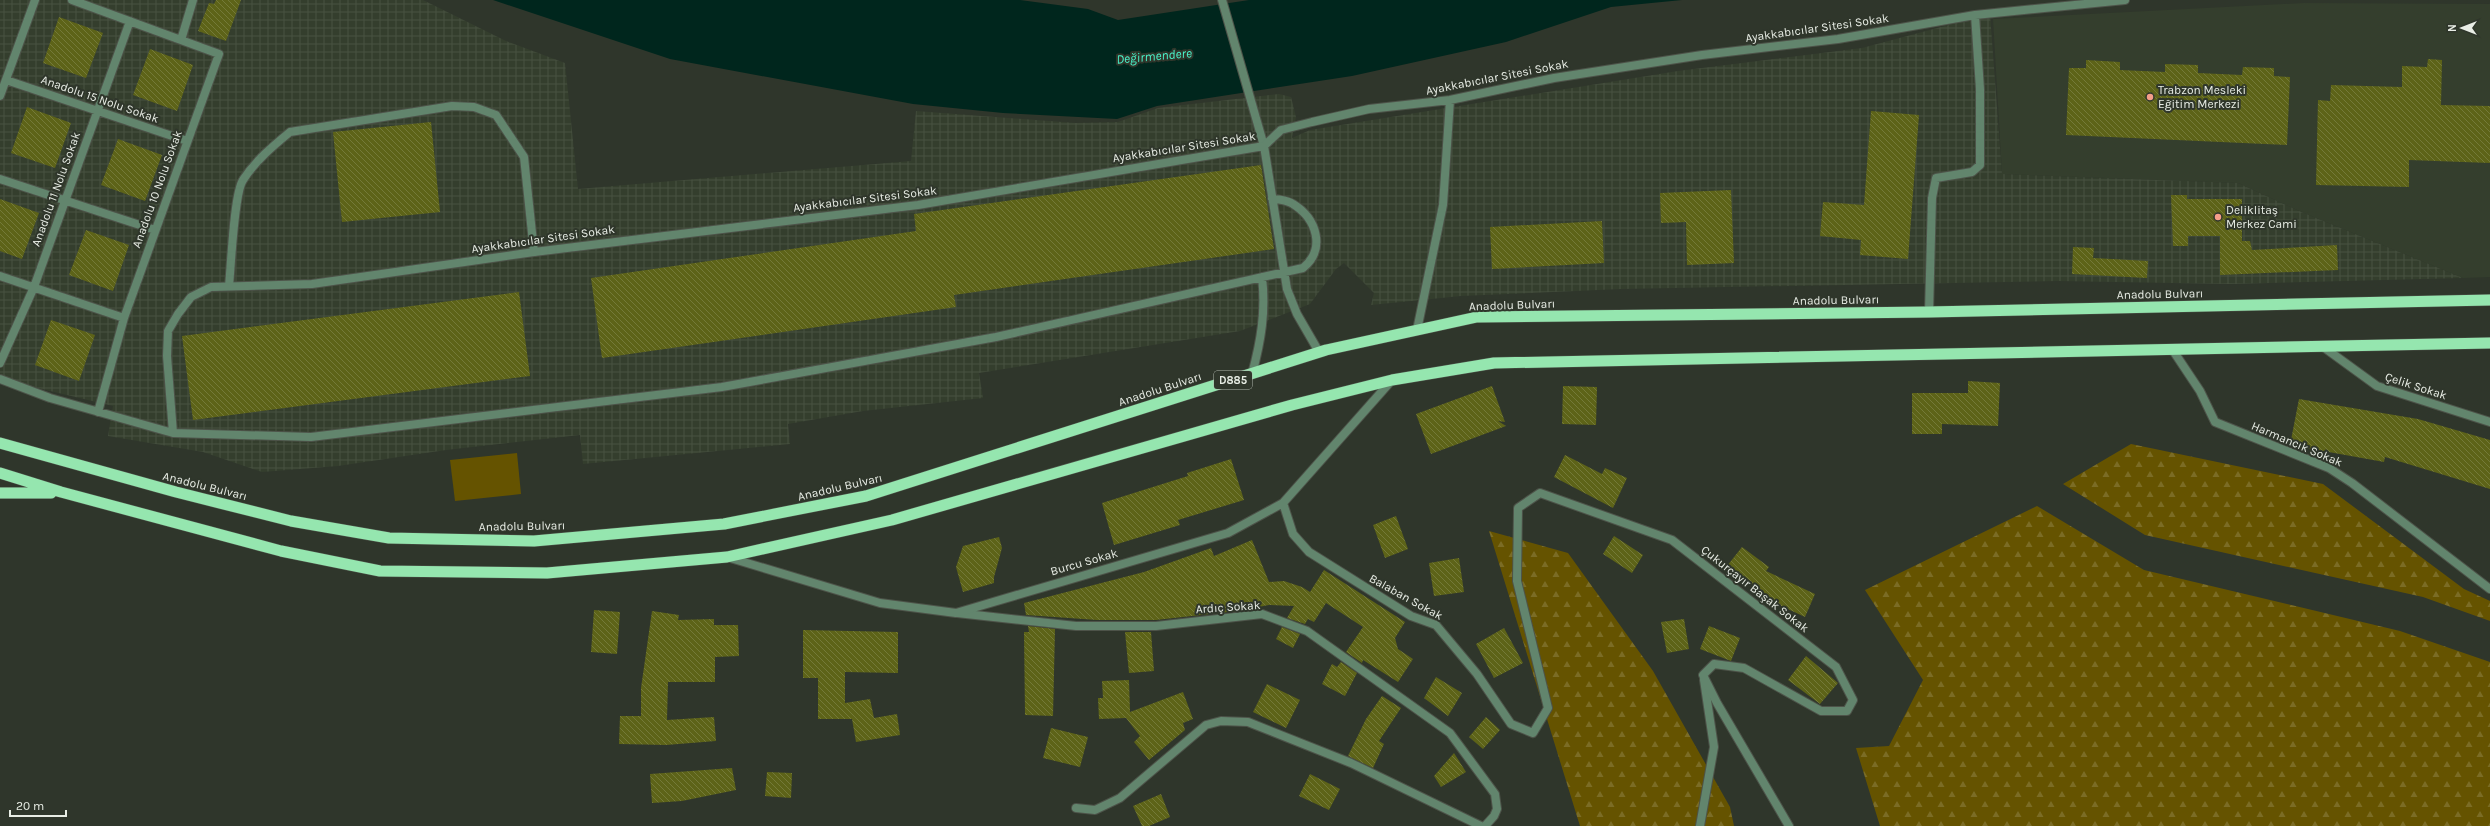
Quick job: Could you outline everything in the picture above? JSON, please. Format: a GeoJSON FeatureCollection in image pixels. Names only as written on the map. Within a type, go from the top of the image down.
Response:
{"type":"FeatureCollection","features":[{"type":"Feature","properties":{"kind":"highway","name":"Anadolu Bulvarı"},"geometry":{"type":"LineString","coordinates":[[0,443],[176,492],[291,521],[389,538],[534,541],[724,524],[866,496],[1319,352],[1478,317],[1929,312],[2490,300]]}},
{"type":"Feature","properties":{"kind":"highway"},"geometry":{"type":"LineString","coordinates":[[0,473],[61,492],[281,551],[380,571],[547,573],[727,557],[892,520],[1292,405],[1392,380],[1494,363],[2490,343]]}},
{"type":"Feature","properties":{"kind":"highway"},"geometry":{"type":"LineString","coordinates":[[0,493],[61,492]]}},
{"type":"Feature","properties":{"kind":"street"},"geometry":{"type":"LineString","coordinates":[[0,96],[35,0]]}},
{"type":"Feature","properties":{"kind":"street"},"geometry":{"type":"LineString","coordinates":[[72,0],[94,4],[130,21],[181,40],[193,0]]}},
{"type":"Feature","properties":{"kind":"street"},"geometry":{"type":"LineString","coordinates":[[1222,0],[1259,122],[1287,289],[1297,314],[1319,352]]}},
{"type":"Feature","properties":{"kind":"street","name":"Ayakkabıcılar Sitesi Sokak"},"geometry":{"type":"LineString","coordinates":[[173,433],[167,356],[168,331],[178,314],[191,297],[211,286],[312,284],[534,252],[918,205],[1264,146],[1281,130],[1369,109],[1450,100],[1554,78],[1702,55],[1838,39],[1975,15],[2125,0]]}},
{"type":"Feature","properties":{"kind":"street"},"geometry":{"type":"LineString","coordinates":[[1929,312],[1932,198],[1936,178],[1972,172],[1980,165],[1980,89],[1975,15]]}},
{"type":"Feature","properties":{"kind":"street","name":"Anadolu 11 Nolu Sokak"},"geometry":{"type":"LineString","coordinates":[[0,363],[34,287],[130,21]]}},
{"type":"Feature","properties":{"kind":"street","name":"Anadolu 10 Nolu Sokak"},"geometry":{"type":"LineString","coordinates":[[98,412],[124,318],[218,54],[181,40]]}},
{"type":"Feature","properties":{"kind":"street","name":"Anadolu 15 Nolu Sokak"},"geometry":{"type":"LineString","coordinates":[[6,80],[187,142]]}},
{"type":"Feature","properties":{"kind":"street"},"geometry":{"type":"LineString","coordinates":[[1418,330],[1444,205],[1450,100]]}},
{"type":"Feature","properties":{"kind":"street"},"geometry":{"type":"LineString","coordinates":[[229,286],[233,234],[242,181],[269,148],[290,132],[452,106],[474,107],[496,116],[524,157],[534,252]]}},
{"type":"Feature","properties":{"kind":"street"},"geometry":{"type":"LineString","coordinates":[[0,179],[64,202],[155,230]]}},
{"type":"Feature","properties":{"kind":"street"},"geometry":{"type":"LineString","coordinates":[[0,379],[50,398],[173,433],[311,437],[722,387],[996,337],[1303,268],[1313,260],[1316,243],[1314,225],[1303,211],[1292,203],[1272,198]]}},
{"type":"Feature","properties":{"kind":"street"},"geometry":{"type":"LineString","coordinates":[[0,276],[124,318]]}},
{"type":"Feature","properties":{"kind":"street"},"geometry":{"type":"LineString","coordinates":[[1252,374],[1263,321],[1262,277]]}},
{"type":"Feature","properties":{"kind":"street","name":"Çelik Sokak"},"geometry":{"type":"LineString","coordinates":[[2322,346],[2377,386],[2490,422]]}},
{"type":"Feature","properties":{"kind":"street","name":"Harmancık Sokak"},"geometry":{"type":"LineString","coordinates":[[2172,349],[2200,391],[2215,422],[2329,468],[2352,483],[2490,589]]}},
{"type":"Feature","properties":{"kind":"street","name":"Burcu Sokak"},"geometry":{"type":"LineString","coordinates":[[727,557],[880,603],[956,613],[1228,533],[1283,504],[1392,380]]}},
{"type":"Feature","properties":{"kind":"street","name":"Çukurçayır Başak Sokak"},"geometry":{"type":"LineString","coordinates":[[1532,733],[1548,708],[1517,582],[1518,508],[1540,493],[1672,540],[1836,666],[1853,700],[1847,711],[1821,711],[1744,668],[1714,664],[1704,675]]}},
{"type":"Feature","properties":{"kind":"street","name":"Balaban Sokak"},"geometry":{"type":"LineString","coordinates":[[1283,504],[1293,534],[1309,552],[1411,616],[1436,625],[1477,674],[1511,724],[1532,733]]}},
{"type":"Feature","properties":{"kind":"street","name":"Ardıç Sokak"},"geometry":{"type":"LineString","coordinates":[[956,613],[1076,626],[1156,626],[1262,614],[1307,631],[1450,733],[1495,794],[1497,808],[1494,816],[1485,826]]}},
{"type":"Feature","properties":{"kind":"street"},"geometry":{"type":"LineString","coordinates":[[1700,826],[1714,747],[1704,675]]}},
{"type":"Feature","properties":{"kind":"street"},"geometry":{"type":"LineString","coordinates":[[1704,675],[1717,703],[1789,826]]}},
{"type":"Feature","properties":{"kind":"street"},"geometry":{"type":"LineString","coordinates":[[1076,808],[1095,810],[1120,798],[1206,725],[1221,721],[1248,722],[1351,763],[1481,826]]}},
{"type":"Feature","properties":{"kind":"shaded area"},"geometry":{"type":"Polygon","coordinates":[[[0,0],[423,0],[506,41],[565,63],[578,189],[911,161],[916,111],[1076,123],[1118,122],[1158,108],[1279,94],[1291,97],[1296,117],[1292,138],[1310,130],[1678,71],[1862,48],[1990,14],[2002,174],[2238,183],[2299,211],[2463,278],[2231,284],[2058,281],[1621,289],[1461,296],[1371,305],[1374,293],[1344,263],[1336,269],[1310,304],[1240,331],[979,373],[983,398],[863,411],[788,424],[790,444],[583,464],[580,435],[446,450],[338,466],[262,472],[203,452],[108,436],[113,406],[0,379],[0,0]]]}},
{"type":"Feature","properties":{"kind":"shaded area"},"geometry":{"type":"Polygon","coordinates":[[[2304,3],[2490,4],[2490,277],[2463,278],[2299,211],[2238,183],[2002,174],[1993,19],[2304,3]]]}},
{"type":"Feature","properties":{"kind":"green space"},"geometry":{"type":"Polygon","coordinates":[[[2131,444],[2323,484],[2464,589],[2490,601],[2490,621],[2423,597],[2145,535],[2063,484],[2131,444]]]}},
{"type":"Feature","properties":{"kind":"green space"},"geometry":{"type":"Polygon","coordinates":[[[517,453],[521,494],[455,501],[450,460],[517,453]]]}},
{"type":"Feature","properties":{"kind":"green space"},"geometry":{"type":"Polygon","coordinates":[[[2037,506],[2144,570],[2400,631],[2490,662],[2490,826],[1880,826],[1856,748],[1889,746],[1923,680],[1865,590],[2037,506]]]}},
{"type":"Feature","properties":{"kind":"green space"},"geometry":{"type":"Polygon","coordinates":[[[1489,531],[1568,553],[1653,671],[1730,807],[1734,826],[1580,826],[1489,531]]]}},
{"type":"Feature","properties":{"kind":"water","name":"Değirmendere"},"geometry":{"type":"Polygon","coordinates":[[[493,0],[1020,0],[1088,9],[1118,20],[1249,0],[1682,0],[1611,7],[1506,42],[1352,76],[1157,106],[1117,119],[1003,113],[913,104],[670,59],[493,0]]]}},
{"type":"Feature","properties":{"kind":"building"},"geometry":{"type":"Polygon","coordinates":[[[216,0],[241,0],[226,41],[198,31],[209,3],[214,4],[216,0]]]}},
{"type":"Feature","properties":{"kind":"building"},"geometry":{"type":"Polygon","coordinates":[[[59,17],[103,33],[86,78],[43,63],[59,17]]]}},
{"type":"Feature","properties":{"kind":"building"},"geometry":{"type":"Polygon","coordinates":[[[150,49],[193,65],[177,111],[133,95],[150,49]]]}},
{"type":"Feature","properties":{"kind":"building"},"geometry":{"type":"Polygon","coordinates":[[[2428,59],[2442,60],[2441,105],[2490,106],[2490,163],[2409,160],[2409,187],[2316,185],[2318,100],[2330,101],[2331,85],[2402,87],[2402,66],[2427,67],[2428,59]]]}},
{"type":"Feature","properties":{"kind":"building"},"geometry":{"type":"Polygon","coordinates":[[[2086,60],[2120,62],[2120,70],[2165,72],[2165,64],[2198,65],[2198,73],[2242,75],[2243,67],[2274,68],[2274,76],[2290,77],[2287,145],[2066,135],[2069,68],[2086,68],[2086,60]]]}},
{"type":"Feature","properties":{"kind":"building"},"geometry":{"type":"Polygon","coordinates":[[[27,107],[71,123],[55,168],[11,153],[27,107]]]}},
{"type":"Feature","properties":{"kind":"building"},"geometry":{"type":"Polygon","coordinates":[[[1871,111],[1919,115],[1908,259],[1860,255],[1861,240],[1820,236],[1823,202],[1864,205],[1871,111]]]}},
{"type":"Feature","properties":{"kind":"building"},"geometry":{"type":"Polygon","coordinates":[[[431,122],[440,212],[342,222],[333,132],[431,122]]]}},
{"type":"Feature","properties":{"kind":"building"},"geometry":{"type":"Polygon","coordinates":[[[118,139],[162,155],[145,201],[101,185],[118,139]]]}},
{"type":"Feature","properties":{"kind":"building"},"geometry":{"type":"Polygon","coordinates":[[[1261,165],[1274,249],[954,295],[956,307],[602,358],[591,278],[916,231],[914,214],[1261,165]]]}},
{"type":"Feature","properties":{"kind":"building"},"geometry":{"type":"Polygon","coordinates":[[[1731,190],[1734,263],[1687,265],[1686,222],[1661,223],[1660,193],[1731,190]]]}},
{"type":"Feature","properties":{"kind":"building"},"geometry":{"type":"Polygon","coordinates":[[[2171,195],[2187,195],[2187,199],[2242,199],[2242,241],[2250,241],[2252,250],[2337,245],[2338,270],[2220,275],[2220,236],[2188,236],[2188,246],[2173,246],[2171,195]]]}},
{"type":"Feature","properties":{"kind":"building"},"geometry":{"type":"Polygon","coordinates":[[[0,199],[39,213],[22,259],[0,251],[0,199]]]}},
{"type":"Feature","properties":{"kind":"building"},"geometry":{"type":"Polygon","coordinates":[[[1602,221],[1604,263],[1492,269],[1490,227],[1602,221]]]}},
{"type":"Feature","properties":{"kind":"building"},"geometry":{"type":"Polygon","coordinates":[[[86,230],[129,245],[113,291],[69,275],[86,230]]]}},
{"type":"Feature","properties":{"kind":"building"},"geometry":{"type":"Polygon","coordinates":[[[2073,247],[2094,248],[2093,258],[2148,261],[2147,278],[2072,274],[2073,247]]]}},
{"type":"Feature","properties":{"kind":"building"},"geometry":{"type":"Polygon","coordinates":[[[519,292],[530,376],[193,420],[182,336],[519,292]]]}},
{"type":"Feature","properties":{"kind":"building"},"geometry":{"type":"Polygon","coordinates":[[[51,320],[95,335],[79,381],[35,365],[51,320]]]}},
{"type":"Feature","properties":{"kind":"building"},"geometry":{"type":"Polygon","coordinates":[[[1968,381],[2000,383],[1998,426],[1942,424],[1942,434],[1912,434],[1912,393],[1968,393],[1968,381]]]}},
{"type":"Feature","properties":{"kind":"building"},"geometry":{"type":"Polygon","coordinates":[[[1492,386],[1505,422],[1498,421],[1506,426],[1431,454],[1416,414],[1492,386]]]}},
{"type":"Feature","properties":{"kind":"building"},"geometry":{"type":"Polygon","coordinates":[[[1563,386],[1597,387],[1596,425],[1562,424],[1563,386]]]}},
{"type":"Feature","properties":{"kind":"building"},"geometry":{"type":"Polygon","coordinates":[[[2299,399],[2418,419],[2490,440],[2490,489],[2385,457],[2384,462],[2290,445],[2299,399]]]}},
{"type":"Feature","properties":{"kind":"building"},"geometry":{"type":"Polygon","coordinates":[[[1565,455],[1602,474],[1605,468],[1627,478],[1613,508],[1554,477],[1565,455]]]}},
{"type":"Feature","properties":{"kind":"building"},"geometry":{"type":"Polygon","coordinates":[[[1231,459],[1244,500],[1178,520],[1180,525],[1114,545],[1102,503],[1188,476],[1187,473],[1231,459]]]}},
{"type":"Feature","properties":{"kind":"building"},"geometry":{"type":"Polygon","coordinates":[[[1396,516],[1408,549],[1385,558],[1373,525],[1396,516]]]}},
{"type":"Feature","properties":{"kind":"building"},"geometry":{"type":"Polygon","coordinates":[[[1614,536],[1643,555],[1632,573],[1603,554],[1614,536]]]}},
{"type":"Feature","properties":{"kind":"building"},"geometry":{"type":"Polygon","coordinates":[[[999,537],[1002,548],[994,577],[994,583],[963,592],[956,567],[963,546],[999,537]]]}},
{"type":"Feature","properties":{"kind":"building"},"geometry":{"type":"Polygon","coordinates":[[[1252,540],[1269,582],[1284,581],[1302,587],[1310,592],[1324,570],[1405,622],[1395,638],[1398,649],[1413,659],[1398,682],[1363,660],[1362,663],[1346,652],[1363,627],[1326,603],[1314,622],[1308,619],[1305,624],[1287,618],[1294,606],[1269,605],[1237,611],[1156,620],[1097,620],[1026,615],[1024,603],[1144,572],[1211,548],[1214,556],[1252,540]]]}},
{"type":"Feature","properties":{"kind":"building"},"geometry":{"type":"Polygon","coordinates":[[[1742,547],[1769,567],[1766,571],[1815,594],[1805,617],[1777,604],[1727,566],[1742,547]]]}},
{"type":"Feature","properties":{"kind":"building"},"geometry":{"type":"Polygon","coordinates":[[[1459,558],[1464,592],[1434,596],[1429,563],[1459,558]]]}},
{"type":"Feature","properties":{"kind":"building"},"geometry":{"type":"Polygon","coordinates":[[[594,610],[620,612],[617,654],[591,652],[594,610]]]}},
{"type":"Feature","properties":{"kind":"building"},"geometry":{"type":"Polygon","coordinates":[[[652,611],[679,615],[678,620],[714,619],[714,625],[738,625],[739,656],[715,657],[715,682],[668,682],[667,720],[714,717],[716,741],[666,745],[619,744],[620,716],[641,716],[641,688],[652,611]]]}},
{"type":"Feature","properties":{"kind":"building"},"geometry":{"type":"Polygon","coordinates":[[[1684,619],[1689,649],[1667,653],[1661,622],[1684,619]]]}},
{"type":"Feature","properties":{"kind":"building"},"geometry":{"type":"Polygon","coordinates":[[[1028,626],[1055,629],[1053,716],[1025,715],[1024,632],[1029,632],[1028,626]]]}},
{"type":"Feature","properties":{"kind":"building"},"geometry":{"type":"Polygon","coordinates":[[[1709,626],[1740,638],[1731,661],[1700,649],[1709,626]]]}},
{"type":"Feature","properties":{"kind":"building"},"geometry":{"type":"Polygon","coordinates":[[[1282,627],[1300,634],[1293,648],[1276,639],[1282,627]]]}},
{"type":"Feature","properties":{"kind":"building"},"geometry":{"type":"Polygon","coordinates":[[[1504,628],[1523,663],[1494,678],[1476,644],[1504,628]]]}},
{"type":"Feature","properties":{"kind":"building"},"geometry":{"type":"Polygon","coordinates":[[[803,630],[898,632],[898,673],[845,672],[845,703],[870,699],[874,718],[897,714],[900,735],[856,742],[852,719],[818,719],[818,678],[803,678],[803,630]]]}},
{"type":"Feature","properties":{"kind":"building"},"geometry":{"type":"Polygon","coordinates":[[[1125,632],[1151,632],[1154,671],[1129,673],[1125,632]]]}},
{"type":"Feature","properties":{"kind":"building"},"geometry":{"type":"Polygon","coordinates":[[[1806,656],[1838,683],[1820,704],[1788,680],[1806,656]]]}},
{"type":"Feature","properties":{"kind":"building"},"geometry":{"type":"Polygon","coordinates":[[[1341,662],[1357,673],[1345,696],[1322,684],[1332,664],[1337,667],[1341,662]]]}},
{"type":"Feature","properties":{"kind":"building"},"geometry":{"type":"Polygon","coordinates":[[[1436,677],[1462,693],[1448,716],[1424,698],[1436,677]]]}},
{"type":"Feature","properties":{"kind":"building"},"geometry":{"type":"Polygon","coordinates":[[[1129,680],[1130,712],[1183,692],[1193,719],[1183,723],[1185,730],[1149,760],[1134,742],[1140,736],[1126,718],[1099,719],[1098,698],[1103,698],[1102,681],[1129,680]]]}},
{"type":"Feature","properties":{"kind":"building"},"geometry":{"type":"Polygon","coordinates":[[[1267,684],[1300,700],[1286,728],[1253,712],[1267,684]]]}},
{"type":"Feature","properties":{"kind":"building"},"geometry":{"type":"Polygon","coordinates":[[[1382,696],[1401,708],[1379,741],[1384,744],[1373,768],[1348,756],[1366,719],[1382,696]]]}},
{"type":"Feature","properties":{"kind":"building"},"geometry":{"type":"Polygon","coordinates":[[[1486,717],[1500,730],[1483,749],[1469,737],[1486,717]]]}},
{"type":"Feature","properties":{"kind":"building"},"geometry":{"type":"Polygon","coordinates":[[[1051,728],[1088,737],[1080,767],[1043,758],[1051,728]]]}},
{"type":"Feature","properties":{"kind":"building"},"geometry":{"type":"Polygon","coordinates":[[[1454,753],[1466,772],[1441,787],[1434,776],[1454,753]]]}},
{"type":"Feature","properties":{"kind":"building"},"geometry":{"type":"Polygon","coordinates":[[[732,768],[736,790],[682,801],[652,803],[650,774],[732,768]]]}},
{"type":"Feature","properties":{"kind":"building"},"geometry":{"type":"Polygon","coordinates":[[[767,772],[792,773],[791,798],[765,796],[767,772]]]}},
{"type":"Feature","properties":{"kind":"building"},"geometry":{"type":"Polygon","coordinates":[[[1310,774],[1340,789],[1329,810],[1299,796],[1310,774]]]}},
{"type":"Feature","properties":{"kind":"building"},"geometry":{"type":"Polygon","coordinates":[[[1161,794],[1170,817],[1149,826],[1142,826],[1133,806],[1161,794]]]}},
{"type":"Feature","properties":{"kind":"place","name":"Trabzon Mesleki Eğitim Merkezi"},"geometry":{"type":"Point","coordinates":[2150,97]}},
{"type":"Feature","properties":{"kind":"place","name":"Deliklitaş Merkez Cami"},"geometry":{"type":"Point","coordinates":[2218,217]}}]}
